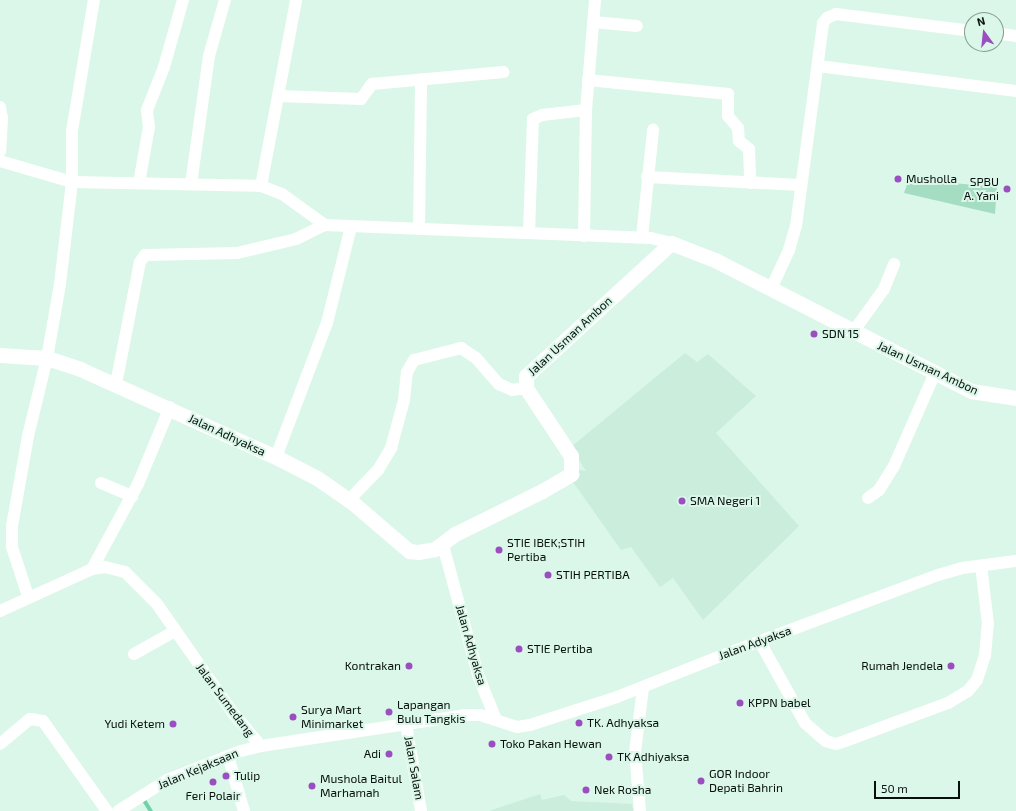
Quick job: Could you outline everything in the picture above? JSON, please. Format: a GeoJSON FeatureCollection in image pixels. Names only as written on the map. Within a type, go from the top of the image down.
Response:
{"type":"FeatureCollection","features":[{"type":"Feature","properties":{"kind":"street"},"geometry":{"type":"LineString","coordinates":[[28,596],[12,547],[12,526],[28,436],[47,358],[60,284],[72,182],[72,131],[94,0]]}},
{"type":"Feature","properties":{"kind":"street"},"geometry":{"type":"LineString","coordinates":[[140,183],[149,127],[147,110],[164,66],[183,0]]}},
{"type":"Feature","properties":{"kind":"street"},"geometry":{"type":"LineString","coordinates":[[191,184],[209,56],[225,0]]}},
{"type":"Feature","properties":{"kind":"street"},"geometry":{"type":"LineString","coordinates":[[261,186],[296,0]]}},
{"type":"Feature","properties":{"kind":"street"},"geometry":{"type":"LineString","coordinates":[[584,236],[586,110],[595,0]]}},
{"type":"Feature","properties":{"kind":"street"},"geometry":{"type":"LineString","coordinates":[[771,289],[794,232],[823,23],[831,15],[964,30]]}},
{"type":"Feature","properties":{"kind":"street"},"geometry":{"type":"LineString","coordinates":[[593,22],[637,26]]}},
{"type":"Feature","properties":{"kind":"street"},"geometry":{"type":"LineString","coordinates":[[1004,35],[1016,36]]}},
{"type":"Feature","properties":{"kind":"street"},"geometry":{"type":"LineString","coordinates":[[818,66],[1016,91]]}},
{"type":"Feature","properties":{"kind":"street"},"geometry":{"type":"LineString","coordinates":[[278,96],[361,98],[372,84],[421,81],[503,72]]}},
{"type":"Feature","properties":{"kind":"street"},"geometry":{"type":"LineString","coordinates":[[588,80],[728,94],[728,116],[738,128],[739,141],[749,149],[750,183]]}},
{"type":"Feature","properties":{"kind":"street"},"geometry":{"type":"LineString","coordinates":[[419,229],[421,81]]}},
{"type":"Feature","properties":{"kind":"street"},"geometry":{"type":"LineString","coordinates":[[0,107],[2,118],[0,150]]}},
{"type":"Feature","properties":{"kind":"street"},"geometry":{"type":"LineString","coordinates":[[529,233],[533,120],[542,115],[586,110]]}},
{"type":"Feature","properties":{"kind":"street"},"geometry":{"type":"LineString","coordinates":[[642,237],[653,130]]}},
{"type":"Feature","properties":{"kind":"street"},"geometry":{"type":"LineString","coordinates":[[0,161],[72,182],[261,186],[282,194],[325,225],[296,239],[237,253],[145,255],[140,262],[116,384]]}},
{"type":"Feature","properties":{"kind":"street"},"geometry":{"type":"LineString","coordinates":[[647,177],[800,185]]}},
{"type":"Feature","properties":{"kind":"street","name":"Jalan Usman Ambon"},"geometry":{"type":"LineString","coordinates":[[325,225],[642,237],[671,243],[715,260],[854,332],[971,390],[1016,398]]}},
{"type":"Feature","properties":{"kind":"street"},"geometry":{"type":"LineString","coordinates":[[276,457],[327,323],[351,227]]}},
{"type":"Feature","properties":{"kind":"street","name":"Jalan Usman Ambon"},"geometry":{"type":"LineString","coordinates":[[439,547],[455,534],[542,492],[571,474],[571,456],[526,388],[526,376],[531,369],[671,243]]}},
{"type":"Feature","properties":{"kind":"street"},"geometry":{"type":"LineString","coordinates":[[854,332],[884,289],[894,264]]}},
{"type":"Feature","properties":{"kind":"street"},"geometry":{"type":"LineString","coordinates":[[349,500],[378,470],[391,448],[404,400],[407,372],[414,360],[461,348],[476,358],[499,384],[512,390],[526,388]]}},
{"type":"Feature","properties":{"kind":"street","name":"Jalan Adhyaksa"},"geometry":{"type":"LineString","coordinates":[[0,354],[47,358],[80,369],[170,407],[317,478],[349,500],[410,551],[439,547],[478,675],[496,720]]}},
{"type":"Feature","properties":{"kind":"street"},"geometry":{"type":"LineString","coordinates":[[868,498],[879,490],[897,460],[935,373]]}},
{"type":"Feature","properties":{"kind":"street"},"geometry":{"type":"LineString","coordinates":[[92,569],[132,496],[170,407]]}},
{"type":"Feature","properties":{"kind":"street"},"geometry":{"type":"LineString","coordinates":[[101,483],[132,496]]}},
{"type":"Feature","properties":{"kind":"street","name":"Jalan Adyaksa"},"geometry":{"type":"LineString","coordinates":[[496,720],[517,727],[530,726],[643,688],[938,575],[981,565],[1016,561]]}},
{"type":"Feature","properties":{"kind":"street"},"geometry":{"type":"LineString","coordinates":[[760,642],[805,722],[826,741],[836,744],[845,741],[948,703],[968,691],[977,680],[984,663],[988,624],[981,565]]}},
{"type":"Feature","properties":{"kind":"street","name":"Jalan Sumedang"},"geometry":{"type":"LineString","coordinates":[[0,611],[28,596],[92,569],[116,569],[132,577],[157,604],[232,713],[261,746],[465,715],[496,720]]}},
{"type":"Feature","properties":{"kind":"street"},"geometry":{"type":"LineString","coordinates":[[134,654],[175,631]]}},
{"type":"Feature","properties":{"kind":"street"},"geometry":{"type":"LineString","coordinates":[[640,811],[635,752],[643,688]]}},
{"type":"Feature","properties":{"kind":"street"},"geometry":{"type":"LineString","coordinates":[[0,744],[30,718],[43,721],[107,811]]}},
{"type":"Feature","properties":{"kind":"street","name":"Jalan Salam"},"geometry":{"type":"LineString","coordinates":[[406,724],[421,811]]}},
{"type":"Feature","properties":{"kind":"street","name":"Jalan Kejaksaan"},"geometry":{"type":"LineString","coordinates":[[118,811],[167,780],[228,756],[261,746]]}},
{"type":"Feature","properties":{"kind":"street"},"geometry":{"type":"LineString","coordinates":[[228,756],[244,811]]}},
{"type":"Feature","properties":{"kind":"shaded area"},"geometry":{"type":"Polygon","coordinates":[[[909,179],[997,187],[995,214],[904,193],[909,179]]]}},
{"type":"Feature","properties":{"kind":"shaded area","name":"SMA Negeri 1"},"geometry":{"type":"Polygon","coordinates":[[[685,353],[697,362],[708,354],[756,396],[716,433],[799,526],[703,620],[673,578],[660,587],[631,547],[621,550],[573,482],[573,469],[586,471],[571,447],[685,353]]]}},
{"type":"Feature","properties":{"kind":"shaded area"},"geometry":{"type":"Polygon","coordinates":[[[540,794],[542,800],[564,795],[571,801],[632,804],[633,811],[489,811],[540,794]]]}},
{"type":"Feature","properties":{"kind":"waterway"},"geometry":{"type":"LineString","coordinates":[[143,798],[151,811]]}},
{"type":"Feature","properties":{"kind":"place","name":"Musholla"},"geometry":{"type":"Point","coordinates":[898,179]}},
{"type":"Feature","properties":{"kind":"place","name":"SPBU A. Yani"},"geometry":{"type":"Point","coordinates":[1007,189]}},
{"type":"Feature","properties":{"kind":"place","name":"SDN 15"},"geometry":{"type":"Point","coordinates":[814,334]}},
{"type":"Feature","properties":{"kind":"place","name":"SMA Negeri 1"},"geometry":{"type":"Point","coordinates":[682,501]}},
{"type":"Feature","properties":{"kind":"place","name":"STIE IBEK;STIH Pertiba"},"geometry":{"type":"Point","coordinates":[499,550]}},
{"type":"Feature","properties":{"kind":"place","name":"STIH PERTIBA"},"geometry":{"type":"Point","coordinates":[548,575]}},
{"type":"Feature","properties":{"kind":"place","name":"STIE Pertiba"},"geometry":{"type":"Point","coordinates":[519,649]}},
{"type":"Feature","properties":{"kind":"place","name":"Kontrakan"},"geometry":{"type":"Point","coordinates":[409,666]}},
{"type":"Feature","properties":{"kind":"place","name":"Rumah Jendela"},"geometry":{"type":"Point","coordinates":[951,666]}},
{"type":"Feature","properties":{"kind":"place","name":"KPPN babel"},"geometry":{"type":"Point","coordinates":[740,703]}},
{"type":"Feature","properties":{"kind":"place","name":"Lapangan Bulu Tangkis"},"geometry":{"type":"Point","coordinates":[389,712]}},
{"type":"Feature","properties":{"kind":"place","name":"Surya Mart Minimarket"},"geometry":{"type":"Point","coordinates":[293,717]}},
{"type":"Feature","properties":{"kind":"place","name":"TK. Adhyaksa"},"geometry":{"type":"Point","coordinates":[579,723]}},
{"type":"Feature","properties":{"kind":"place","name":"Yudi Ketem"},"geometry":{"type":"Point","coordinates":[173,724]}},
{"type":"Feature","properties":{"kind":"place","name":"Toko Pakan Hewan"},"geometry":{"type":"Point","coordinates":[492,744]}},
{"type":"Feature","properties":{"kind":"place","name":"Adi"},"geometry":{"type":"Point","coordinates":[389,754]}},
{"type":"Feature","properties":{"kind":"place","name":"TK Adhiyaksa"},"geometry":{"type":"Point","coordinates":[609,757]}},
{"type":"Feature","properties":{"kind":"place","name":"Tulip"},"geometry":{"type":"Point","coordinates":[226,776]}},
{"type":"Feature","properties":{"kind":"place","name":"GOR Indoor Depati Bahrin"},"geometry":{"type":"Point","coordinates":[701,781]}},
{"type":"Feature","properties":{"kind":"place","name":"Feri Polair"},"geometry":{"type":"Point","coordinates":[213,782]}},
{"type":"Feature","properties":{"kind":"place","name":"Mushola Baitul Marhamah"},"geometry":{"type":"Point","coordinates":[312,786]}},
{"type":"Feature","properties":{"kind":"place","name":"Nek Rosha"},"geometry":{"type":"Point","coordinates":[586,790]}}]}
